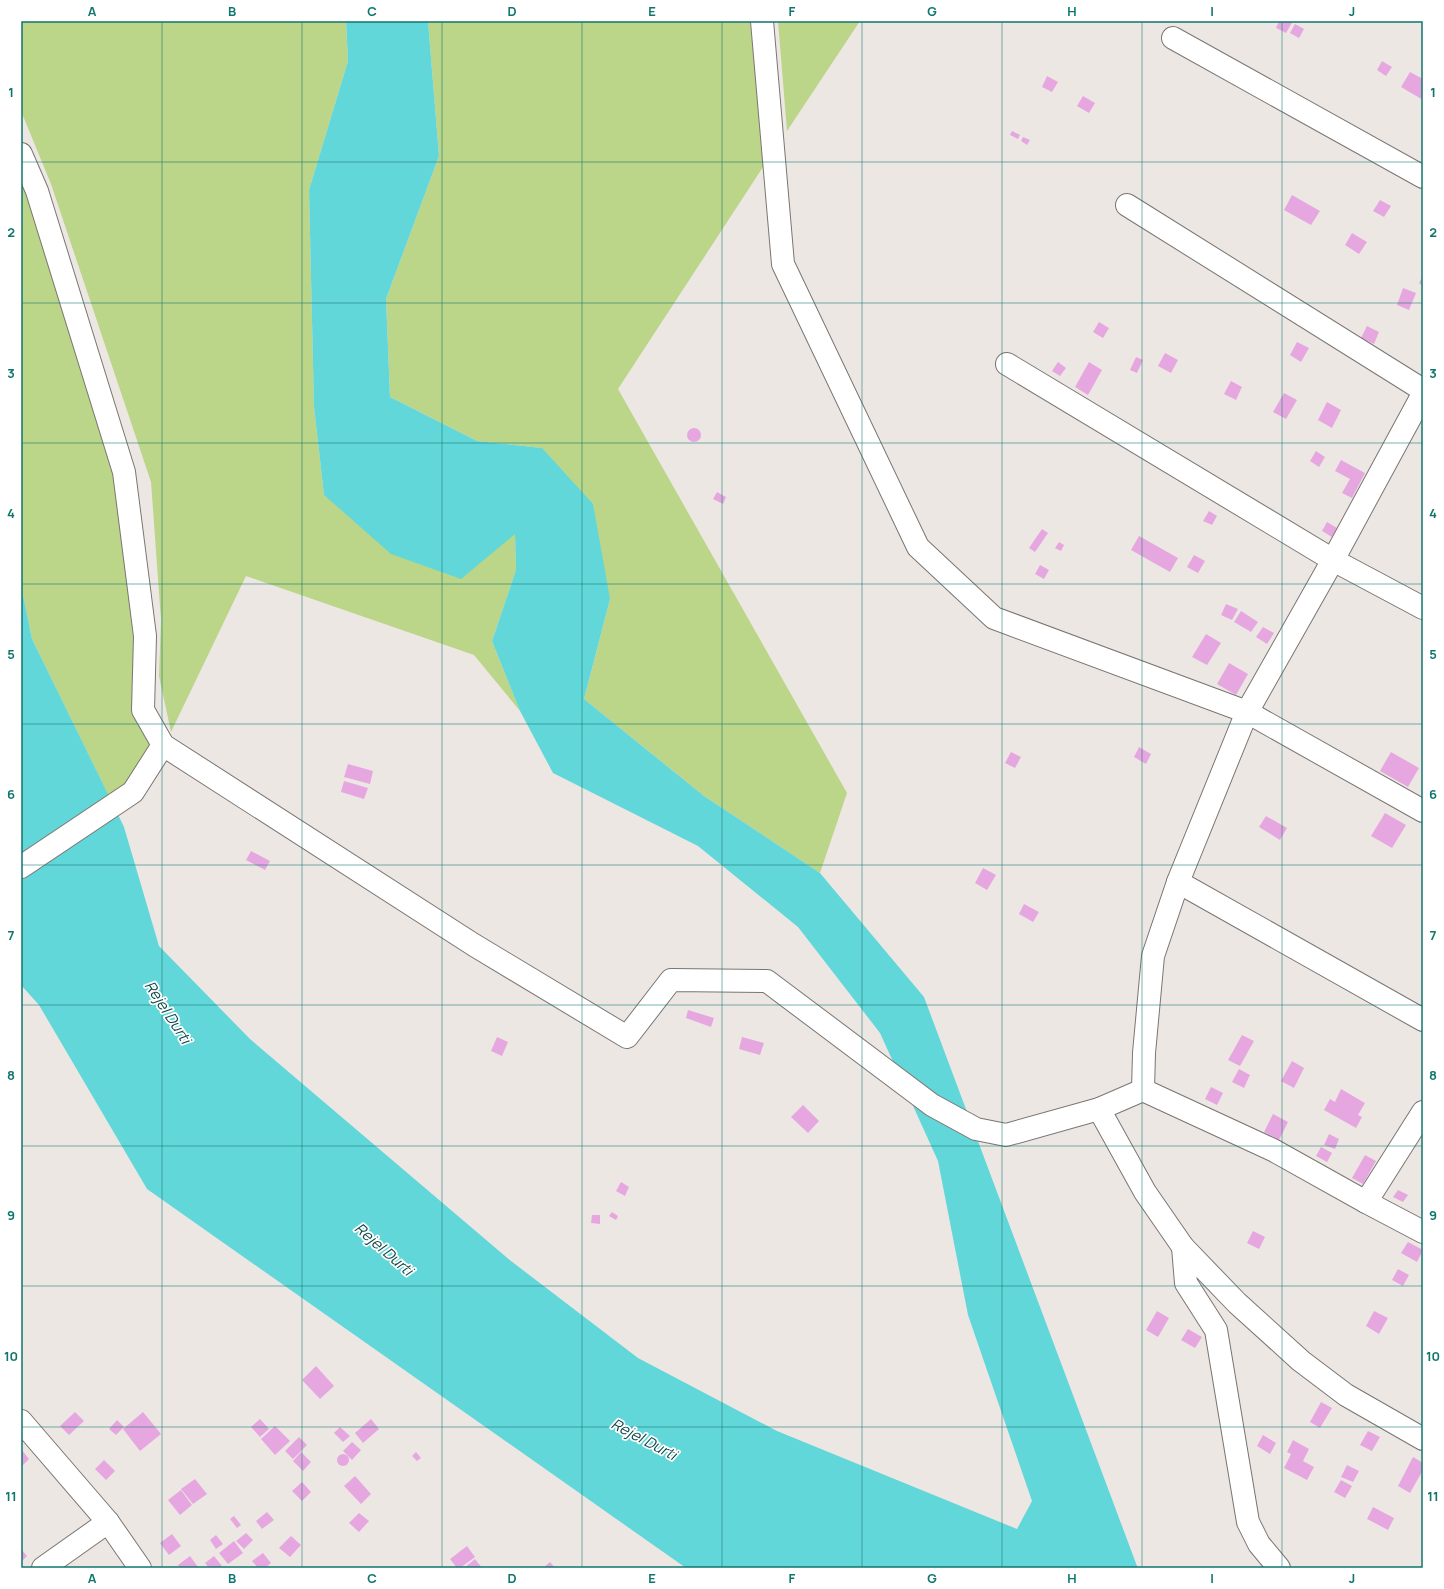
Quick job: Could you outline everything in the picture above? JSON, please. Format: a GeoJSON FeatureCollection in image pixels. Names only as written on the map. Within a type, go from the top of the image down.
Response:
{"type":"FeatureCollection","features":[{"type":"Feature","properties":{"kind":"street"},"geometry":{"type":"LineString","coordinates":[[762,21],[783,264],[918,547],[994,618],[1247,712],[1423,811]]}},
{"type":"Feature","properties":{"kind":"street"},"geometry":{"type":"LineString","coordinates":[[1173,38],[1423,177]]}},
{"type":"Feature","properties":{"kind":"street"},"geometry":{"type":"LineString","coordinates":[[21,154],[37,191],[124,472],[145,636],[143,710],[163,746],[474,945],[627,1037],[671,980],[767,981],[932,1105],[976,1129],[1006,1135],[1100,1109],[1143,1090],[1273,1150],[1423,1232]]}},
{"type":"Feature","properties":{"kind":"street"},"geometry":{"type":"LineString","coordinates":[[1127,205],[1423,390]]}},
{"type":"Feature","properties":{"kind":"street"},"geometry":{"type":"LineString","coordinates":[[1007,364],[1333,560],[1423,608]]}},
{"type":"Feature","properties":{"kind":"street"},"geometry":{"type":"LineString","coordinates":[[1143,1090],[1144,1052],[1153,956],[1178,882],[1247,712],[1333,560],[1423,394]]}},
{"type":"Feature","properties":{"kind":"street"},"geometry":{"type":"LineString","coordinates":[[21,867],[133,792],[163,746]]}},
{"type":"Feature","properties":{"kind":"street"},"geometry":{"type":"LineString","coordinates":[[1178,882],[1423,1020]]}},
{"type":"Feature","properties":{"kind":"street"},"geometry":{"type":"LineString","coordinates":[[1100,1109],[1145,1192],[1183,1248],[1237,1303],[1301,1361],[1346,1395],[1423,1439]]}},
{"type":"Feature","properties":{"kind":"street"},"geometry":{"type":"LineString","coordinates":[[1366,1202],[1423,1112]]}},
{"type":"Feature","properties":{"kind":"street"},"geometry":{"type":"LineString","coordinates":[[1183,1248],[1186,1283],[1216,1330],[1248,1522],[1259,1544],[1279,1568]]}},
{"type":"Feature","properties":{"kind":"street"},"geometry":{"type":"LineString","coordinates":[[21,1421],[108,1522],[140,1568]]}},
{"type":"Feature","properties":{"kind":"street"},"geometry":{"type":"LineString","coordinates":[[43,1568],[108,1522]]}},
{"type":"Feature","properties":{"kind":"green space"},"geometry":{"type":"Polygon","coordinates":[[[21,21],[346,21],[348,61],[309,190],[314,407],[324,495],[515,534],[516,570],[492,641],[520,711],[474,655],[246,576],[171,732],[159,676],[161,620],[151,482],[51,184],[21,111],[21,21]]]}},
{"type":"Feature","properties":{"kind":"green space"},"geometry":{"type":"Polygon","coordinates":[[[428,21],[750,21],[765,164],[618,389],[847,793],[820,873],[704,796],[584,699],[610,599],[542,448],[477,441],[390,397],[386,299],[439,156],[428,21]]]}},
{"type":"Feature","properties":{"kind":"green space"},"geometry":{"type":"Polygon","coordinates":[[[778,21],[860,21],[787,131],[778,21]]]}},
{"type":"Feature","properties":{"kind":"green space"},"geometry":{"type":"Polygon","coordinates":[[[21,177],[116,475],[137,636],[132,708],[153,745],[128,787],[109,797],[32,639],[21,585],[21,177]]]}},
{"type":"Feature","properties":{"kind":"water","name":"Rejel Durti"},"geometry":{"type":"Polygon","coordinates":[[[346,21],[428,21],[439,156],[386,299],[390,397],[477,441],[542,448],[593,504],[610,599],[584,699],[704,796],[820,873],[924,997],[1137,1566],[1140,1568],[686,1568],[147,1189],[39,1005],[21,985],[21,585],[32,639],[124,827],[159,946],[250,1039],[511,1261],[638,1358],[777,1431],[1017,1529],[1032,1501],[968,1315],[938,1161],[880,1033],[798,927],[698,846],[553,773],[520,711],[492,641],[516,570],[515,534],[461,579],[391,554],[324,495],[314,407],[309,190],[348,61],[346,21]]]}},
{"type":"Feature","properties":{"kind":"building"},"geometry":{"type":"Polygon","coordinates":[[[1279,21],[1293,21],[1286,33],[1276,28],[1279,21]]]}},
{"type":"Feature","properties":{"kind":"building"},"geometry":{"type":"Polygon","coordinates":[[[1295,24],[1304,29],[1299,38],[1290,33],[1295,24]]]}},
{"type":"Feature","properties":{"kind":"building"},"geometry":{"type":"Polygon","coordinates":[[[1382,61],[1392,67],[1386,76],[1377,70],[1382,61]]]}},
{"type":"Feature","properties":{"kind":"building"},"geometry":{"type":"Polygon","coordinates":[[[1410,72],[1423,79],[1423,100],[1401,87],[1410,72]]]}},
{"type":"Feature","properties":{"kind":"building"},"geometry":{"type":"Polygon","coordinates":[[[1047,76],[1058,82],[1052,92],[1042,87],[1047,76]]]}},
{"type":"Feature","properties":{"kind":"building"},"geometry":{"type":"Polygon","coordinates":[[[1083,96],[1095,103],[1089,113],[1077,106],[1083,96]]]}},
{"type":"Feature","properties":{"kind":"building"},"geometry":{"type":"Polygon","coordinates":[[[1012,131],[1020,135],[1018,139],[1010,135],[1012,131]]]}},
{"type":"Feature","properties":{"kind":"building"},"geometry":{"type":"Polygon","coordinates":[[[1023,137],[1030,140],[1027,145],[1021,141],[1023,137]]]}},
{"type":"Feature","properties":{"kind":"building"},"geometry":{"type":"Polygon","coordinates":[[[1292,195],[1320,211],[1311,225],[1284,210],[1292,195]]]}},
{"type":"Feature","properties":{"kind":"building"},"geometry":{"type":"Polygon","coordinates":[[[1380,200],[1391,206],[1384,217],[1373,211],[1380,200]]]}},
{"type":"Feature","properties":{"kind":"building"},"geometry":{"type":"Polygon","coordinates":[[[1352,233],[1367,242],[1359,254],[1345,245],[1352,233]]]}},
{"type":"Feature","properties":{"kind":"building"},"geometry":{"type":"Polygon","coordinates":[[[1423,276],[1423,286],[1419,283],[1423,276]]]}},
{"type":"Feature","properties":{"kind":"building"},"geometry":{"type":"Polygon","coordinates":[[[1403,288],[1416,293],[1409,310],[1397,305],[1403,288]]]}},
{"type":"Feature","properties":{"kind":"building"},"geometry":{"type":"Polygon","coordinates":[[[1099,322],[1109,328],[1103,338],[1093,332],[1099,322]]]}},
{"type":"Feature","properties":{"kind":"building"},"geometry":{"type":"Polygon","coordinates":[[[1367,326],[1379,332],[1374,344],[1361,338],[1367,326]]]}},
{"type":"Feature","properties":{"kind":"building"},"geometry":{"type":"Polygon","coordinates":[[[1297,342],[1309,348],[1301,362],[1290,355],[1297,342]]]}},
{"type":"Feature","properties":{"kind":"building"},"geometry":{"type":"Polygon","coordinates":[[[1165,353],[1178,360],[1171,373],[1158,366],[1165,353]]]}},
{"type":"Feature","properties":{"kind":"building"},"geometry":{"type":"Polygon","coordinates":[[[1136,357],[1143,360],[1137,373],[1130,370],[1136,357]]]}},
{"type":"Feature","properties":{"kind":"building"},"geometry":{"type":"Polygon","coordinates":[[[1058,362],[1066,368],[1060,376],[1052,371],[1058,362]]]}},
{"type":"Feature","properties":{"kind":"building"},"geometry":{"type":"Polygon","coordinates":[[[1089,362],[1102,370],[1088,395],[1075,387],[1089,362]]]}},
{"type":"Feature","properties":{"kind":"building"},"geometry":{"type":"Polygon","coordinates":[[[1231,381],[1242,387],[1236,400],[1224,394],[1231,381]]]}},
{"type":"Feature","properties":{"kind":"building"},"geometry":{"type":"Polygon","coordinates":[[[1284,393],[1297,400],[1286,419],[1273,412],[1284,393]]]}},
{"type":"Feature","properties":{"kind":"building"},"geometry":{"type":"Polygon","coordinates":[[[1327,402],[1341,410],[1332,428],[1318,420],[1327,402]]]}},
{"type":"Feature","properties":{"kind":"building"},"geometry":{"type":"Polygon","coordinates":[[[694,428],[699,430],[701,435],[699,440],[694,442],[689,440],[687,435],[689,430],[694,428]]]}},
{"type":"Feature","properties":{"kind":"building"},"geometry":{"type":"Polygon","coordinates":[[[1316,451],[1325,457],[1319,467],[1310,461],[1316,451]]]}},
{"type":"Feature","properties":{"kind":"building"},"geometry":{"type":"Polygon","coordinates":[[[1341,460],[1365,473],[1352,498],[1342,493],[1350,479],[1335,471],[1341,460]]]}},
{"type":"Feature","properties":{"kind":"building"},"geometry":{"type":"Polygon","coordinates":[[[717,492],[726,497],[723,504],[713,499],[717,492]]]}},
{"type":"Feature","properties":{"kind":"building"},"geometry":{"type":"Polygon","coordinates":[[[1209,511],[1217,516],[1212,525],[1203,521],[1209,511]]]}},
{"type":"Feature","properties":{"kind":"building"},"geometry":{"type":"Polygon","coordinates":[[[1327,522],[1337,528],[1332,537],[1322,531],[1327,522]]]}},
{"type":"Feature","properties":{"kind":"building"},"geometry":{"type":"Polygon","coordinates":[[[1042,529],[1048,533],[1035,552],[1029,548],[1042,529]]]}},
{"type":"Feature","properties":{"kind":"building"},"geometry":{"type":"Polygon","coordinates":[[[1139,536],[1178,558],[1170,572],[1131,550],[1139,536]]]}},
{"type":"Feature","properties":{"kind":"building"},"geometry":{"type":"Polygon","coordinates":[[[1059,542],[1064,545],[1061,551],[1055,548],[1059,542]]]}},
{"type":"Feature","properties":{"kind":"building"},"geometry":{"type":"Polygon","coordinates":[[[1194,555],[1205,561],[1198,573],[1187,567],[1194,555]]]}},
{"type":"Feature","properties":{"kind":"building"},"geometry":{"type":"Polygon","coordinates":[[[1040,565],[1049,570],[1044,579],[1035,574],[1040,565]]]}},
{"type":"Feature","properties":{"kind":"building"},"geometry":{"type":"Polygon","coordinates":[[[1226,604],[1238,609],[1232,620],[1221,615],[1226,604]]]}},
{"type":"Feature","properties":{"kind":"building"},"geometry":{"type":"Polygon","coordinates":[[[1241,611],[1258,622],[1251,632],[1234,622],[1241,611]]]}},
{"type":"Feature","properties":{"kind":"building"},"geometry":{"type":"Polygon","coordinates":[[[1263,627],[1274,633],[1267,644],[1256,637],[1263,627]]]}},
{"type":"Feature","properties":{"kind":"building"},"geometry":{"type":"Polygon","coordinates":[[[1206,634],[1221,643],[1207,665],[1192,657],[1206,634]]]}},
{"type":"Feature","properties":{"kind":"building"},"geometry":{"type":"Polygon","coordinates":[[[1229,663],[1248,674],[1236,695],[1217,684],[1229,663]]]}},
{"type":"Feature","properties":{"kind":"building"},"geometry":{"type":"Polygon","coordinates":[[[1139,747],[1151,754],[1146,764],[1134,757],[1139,747]]]}},
{"type":"Feature","properties":{"kind":"building"},"geometry":{"type":"Polygon","coordinates":[[[1011,752],[1021,757],[1015,768],[1005,763],[1011,752]]]}},
{"type":"Feature","properties":{"kind":"building"},"geometry":{"type":"Polygon","coordinates":[[[1391,752],[1419,768],[1408,787],[1380,771],[1391,752]]]}},
{"type":"Feature","properties":{"kind":"building"},"geometry":{"type":"Polygon","coordinates":[[[348,764],[373,771],[370,784],[344,777],[348,764]]]}},
{"type":"Feature","properties":{"kind":"building"},"geometry":{"type":"Polygon","coordinates":[[[344,781],[368,788],[364,799],[341,792],[344,781]]]}},
{"type":"Feature","properties":{"kind":"building"},"geometry":{"type":"Polygon","coordinates":[[[1385,813],[1406,825],[1392,848],[1371,836],[1385,813]]]}},
{"type":"Feature","properties":{"kind":"building"},"geometry":{"type":"Polygon","coordinates":[[[1266,816],[1287,828],[1280,840],[1259,827],[1266,816]]]}},
{"type":"Feature","properties":{"kind":"building"},"geometry":{"type":"Polygon","coordinates":[[[251,851],[270,861],[265,870],[246,860],[251,851]]]}},
{"type":"Feature","properties":{"kind":"building"},"geometry":{"type":"Polygon","coordinates":[[[983,868],[996,875],[987,890],[975,883],[983,868]]]}},
{"type":"Feature","properties":{"kind":"building"},"geometry":{"type":"Polygon","coordinates":[[[1024,904],[1039,912],[1033,922],[1019,914],[1024,904]]]}},
{"type":"Feature","properties":{"kind":"building"},"geometry":{"type":"Polygon","coordinates":[[[688,1010],[714,1018],[711,1027],[686,1018],[688,1010]]]}},
{"type":"Feature","properties":{"kind":"building"},"geometry":{"type":"Polygon","coordinates":[[[1242,1035],[1254,1041],[1240,1066],[1228,1060],[1242,1035]]]}},
{"type":"Feature","properties":{"kind":"building"},"geometry":{"type":"Polygon","coordinates":[[[497,1037],[508,1042],[502,1056],[491,1051],[497,1037]]]}},
{"type":"Feature","properties":{"kind":"building"},"geometry":{"type":"Polygon","coordinates":[[[742,1037],[764,1043],[760,1055],[739,1049],[742,1037]]]}},
{"type":"Feature","properties":{"kind":"building"},"geometry":{"type":"Polygon","coordinates":[[[1292,1061],[1304,1068],[1294,1088],[1281,1081],[1292,1061]]]}},
{"type":"Feature","properties":{"kind":"building"},"geometry":{"type":"Polygon","coordinates":[[[1239,1069],[1250,1075],[1244,1088],[1232,1082],[1239,1069]]]}},
{"type":"Feature","properties":{"kind":"building"},"geometry":{"type":"Polygon","coordinates":[[[1211,1087],[1223,1093],[1217,1105],[1205,1099],[1211,1087]]]}},
{"type":"Feature","properties":{"kind":"building"},"geometry":{"type":"Polygon","coordinates":[[[1341,1089],[1365,1103],[1358,1115],[1362,1117],[1356,1128],[1324,1110],[1330,1099],[1335,1102],[1341,1089]]]}},
{"type":"Feature","properties":{"kind":"building"},"geometry":{"type":"Polygon","coordinates":[[[803,1105],[819,1121],[808,1133],[791,1117],[803,1105]]]}},
{"type":"Feature","properties":{"kind":"building"},"geometry":{"type":"Polygon","coordinates":[[[1273,1114],[1288,1122],[1279,1140],[1264,1132],[1273,1114]]]}},
{"type":"Feature","properties":{"kind":"building"},"geometry":{"type":"Polygon","coordinates":[[[1329,1134],[1339,1139],[1335,1149],[1324,1145],[1329,1134]]]}},
{"type":"Feature","properties":{"kind":"building"},"geometry":{"type":"Polygon","coordinates":[[[1321,1147],[1332,1153],[1327,1162],[1316,1156],[1321,1147]]]}},
{"type":"Feature","properties":{"kind":"building"},"geometry":{"type":"Polygon","coordinates":[[[1365,1155],[1376,1161],[1363,1184],[1352,1178],[1365,1155]]]}},
{"type":"Feature","properties":{"kind":"building"},"geometry":{"type":"Polygon","coordinates":[[[621,1182],[629,1187],[625,1196],[616,1191],[621,1182]]]}},
{"type":"Feature","properties":{"kind":"building"},"geometry":{"type":"Polygon","coordinates":[[[1398,1190],[1408,1195],[1403,1202],[1393,1197],[1398,1190]]]}},
{"type":"Feature","properties":{"kind":"building"},"geometry":{"type":"Polygon","coordinates":[[[612,1212],[618,1216],[616,1220],[609,1216],[612,1212]]]}},
{"type":"Feature","properties":{"kind":"building"},"geometry":{"type":"Polygon","coordinates":[[[592,1215],[600,1215],[600,1224],[591,1223],[592,1215]]]}},
{"type":"Feature","properties":{"kind":"building"},"geometry":{"type":"Polygon","coordinates":[[[1253,1231],[1265,1237],[1259,1249],[1247,1243],[1253,1231]]]}},
{"type":"Feature","properties":{"kind":"building"},"geometry":{"type":"Polygon","coordinates":[[[1408,1242],[1423,1250],[1417,1262],[1401,1253],[1408,1242]]]}},
{"type":"Feature","properties":{"kind":"building"},"geometry":{"type":"Polygon","coordinates":[[[1398,1269],[1409,1275],[1403,1286],[1392,1280],[1398,1269]]]}},
{"type":"Feature","properties":{"kind":"building"},"geometry":{"type":"Polygon","coordinates":[[[1157,1311],[1169,1318],[1158,1337],[1146,1330],[1157,1311]]]}},
{"type":"Feature","properties":{"kind":"building"},"geometry":{"type":"Polygon","coordinates":[[[1374,1311],[1388,1318],[1379,1334],[1366,1326],[1374,1311]]]}},
{"type":"Feature","properties":{"kind":"building"},"geometry":{"type":"Polygon","coordinates":[[[1188,1329],[1202,1337],[1195,1348],[1181,1340],[1188,1329]]]}},
{"type":"Feature","properties":{"kind":"building"},"geometry":{"type":"Polygon","coordinates":[[[316,1366],[334,1386],[320,1399],[302,1380],[316,1366]]]}},
{"type":"Feature","properties":{"kind":"building"},"geometry":{"type":"Polygon","coordinates":[[[1321,1402],[1332,1408],[1320,1428],[1310,1422],[1321,1402]]]}},
{"type":"Feature","properties":{"kind":"building"},"geometry":{"type":"Polygon","coordinates":[[[75,1412],[84,1421],[69,1435],[60,1426],[75,1412]]]}},
{"type":"Feature","properties":{"kind":"building"},"geometry":{"type":"Polygon","coordinates":[[[143,1412],[161,1434],[140,1451],[123,1429],[143,1412]]]}},
{"type":"Feature","properties":{"kind":"building"},"geometry":{"type":"Polygon","coordinates":[[[260,1419],[269,1429],[260,1437],[251,1427],[260,1419]]]}},
{"type":"Feature","properties":{"kind":"building"},"geometry":{"type":"Polygon","coordinates":[[[371,1419],[379,1429],[363,1443],[355,1433],[371,1419]]]}},
{"type":"Feature","properties":{"kind":"building"},"geometry":{"type":"Polygon","coordinates":[[[117,1420],[124,1427],[116,1435],[109,1429],[117,1420]]]}},
{"type":"Feature","properties":{"kind":"building"},"geometry":{"type":"Polygon","coordinates":[[[275,1426],[290,1441],[275,1455],[261,1439],[275,1426]]]}},
{"type":"Feature","properties":{"kind":"building"},"geometry":{"type":"Polygon","coordinates":[[[340,1427],[350,1436],[343,1442],[334,1433],[340,1427]]]}},
{"type":"Feature","properties":{"kind":"building"},"geometry":{"type":"Polygon","coordinates":[[[1368,1431],[1380,1437],[1372,1451],[1360,1445],[1368,1431]]]}},
{"type":"Feature","properties":{"kind":"building"},"geometry":{"type":"Polygon","coordinates":[[[1263,1435],[1276,1443],[1270,1454],[1257,1446],[1263,1435]]]}},
{"type":"Feature","properties":{"kind":"building"},"geometry":{"type":"Polygon","coordinates":[[[299,1437],[307,1445],[293,1459],[285,1451],[299,1437]]]}},
{"type":"Feature","properties":{"kind":"building"},"geometry":{"type":"Polygon","coordinates":[[[1293,1440],[1309,1449],[1303,1461],[1314,1467],[1307,1480],[1284,1468],[1291,1454],[1287,1452],[1293,1440]]]}},
{"type":"Feature","properties":{"kind":"building"},"geometry":{"type":"Polygon","coordinates":[[[352,1442],[361,1450],[352,1460],[343,1451],[352,1442]]]}},
{"type":"Feature","properties":{"kind":"building"},"geometry":{"type":"Polygon","coordinates":[[[21,1449],[29,1459],[21,1467],[21,1449]]]}},
{"type":"Feature","properties":{"kind":"building"},"geometry":{"type":"Polygon","coordinates":[[[301,1452],[311,1462],[303,1471],[293,1461],[301,1452]]]}},
{"type":"Feature","properties":{"kind":"building"},"geometry":{"type":"Polygon","coordinates":[[[416,1452],[421,1458],[417,1461],[412,1456],[416,1452]]]}},
{"type":"Feature","properties":{"kind":"building"},"geometry":{"type":"Polygon","coordinates":[[[341,1454],[345,1454],[349,1460],[345,1466],[341,1466],[337,1462],[337,1458],[341,1454]]]}},
{"type":"Feature","properties":{"kind":"building"},"geometry":{"type":"Polygon","coordinates":[[[1413,1457],[1423,1463],[1423,1470],[1410,1493],[1398,1486],[1413,1457]]]}},
{"type":"Feature","properties":{"kind":"building"},"geometry":{"type":"Polygon","coordinates":[[[104,1460],[115,1471],[106,1480],[95,1469],[104,1460]]]}},
{"type":"Feature","properties":{"kind":"building"},"geometry":{"type":"Polygon","coordinates":[[[1347,1465],[1359,1471],[1353,1482],[1341,1477],[1347,1465]]]}},
{"type":"Feature","properties":{"kind":"building"},"geometry":{"type":"Polygon","coordinates":[[[355,1476],[371,1494],[361,1504],[344,1486],[355,1476]]]}},
{"type":"Feature","properties":{"kind":"building"},"geometry":{"type":"Polygon","coordinates":[[[195,1479],[207,1494],[193,1504],[181,1489],[195,1479]]]}},
{"type":"Feature","properties":{"kind":"building"},"geometry":{"type":"Polygon","coordinates":[[[1341,1480],[1352,1486],[1345,1498],[1334,1492],[1341,1480]]]}},
{"type":"Feature","properties":{"kind":"building"},"geometry":{"type":"Polygon","coordinates":[[[302,1482],[311,1492],[302,1501],[292,1491],[302,1482]]]}},
{"type":"Feature","properties":{"kind":"building"},"geometry":{"type":"Polygon","coordinates":[[[181,1490],[192,1505],[180,1515],[168,1500],[181,1490]]]}},
{"type":"Feature","properties":{"kind":"building"},"geometry":{"type":"Polygon","coordinates":[[[1373,1507],[1394,1518],[1388,1530],[1367,1519],[1373,1507]]]}},
{"type":"Feature","properties":{"kind":"building"},"geometry":{"type":"Polygon","coordinates":[[[267,1512],[274,1520],[262,1529],[256,1521],[267,1512]]]}},
{"type":"Feature","properties":{"kind":"building"},"geometry":{"type":"Polygon","coordinates":[[[359,1513],[369,1521],[359,1532],[349,1523],[359,1513]]]}},
{"type":"Feature","properties":{"kind":"building"},"geometry":{"type":"Polygon","coordinates":[[[234,1516],[241,1525],[237,1528],[230,1519],[234,1516]]]}},
{"type":"Feature","properties":{"kind":"building"},"geometry":{"type":"Polygon","coordinates":[[[246,1533],[253,1540],[244,1549],[236,1541],[246,1533]]]}},
{"type":"Feature","properties":{"kind":"building"},"geometry":{"type":"Polygon","coordinates":[[[172,1534],[181,1546],[169,1555],[160,1543],[172,1534]]]}},
{"type":"Feature","properties":{"kind":"building"},"geometry":{"type":"Polygon","coordinates":[[[216,1535],[223,1544],[216,1549],[210,1540],[216,1535]]]}},
{"type":"Feature","properties":{"kind":"building"},"geometry":{"type":"Polygon","coordinates":[[[291,1536],[301,1545],[290,1557],[279,1548],[291,1536]]]}},
{"type":"Feature","properties":{"kind":"building"},"geometry":{"type":"Polygon","coordinates":[[[234,1541],[243,1553],[228,1564],[219,1553],[234,1541]]]}},
{"type":"Feature","properties":{"kind":"building"},"geometry":{"type":"Polygon","coordinates":[[[467,1546],[475,1557],[460,1568],[457,1568],[450,1559],[467,1546]]]}},
{"type":"Feature","properties":{"kind":"building"},"geometry":{"type":"Polygon","coordinates":[[[21,1549],[27,1556],[21,1562],[21,1549]]]}},
{"type":"Feature","properties":{"kind":"building"},"geometry":{"type":"Polygon","coordinates":[[[263,1553],[271,1563],[265,1568],[258,1568],[252,1561],[263,1553]]]}},
{"type":"Feature","properties":{"kind":"building"},"geometry":{"type":"Polygon","coordinates":[[[190,1556],[198,1567],[180,1568],[178,1565],[190,1556]]]}},
{"type":"Feature","properties":{"kind":"building"},"geometry":{"type":"Polygon","coordinates":[[[214,1556],[222,1566],[219,1568],[209,1568],[205,1563],[214,1556]]]}},
{"type":"Feature","properties":{"kind":"building"},"geometry":{"type":"Polygon","coordinates":[[[475,1559],[482,1568],[464,1568],[475,1559]]]}},
{"type":"Feature","properties":{"kind":"building"},"geometry":{"type":"Polygon","coordinates":[[[550,1562],[555,1568],[543,1568],[550,1562]]]}}]}
